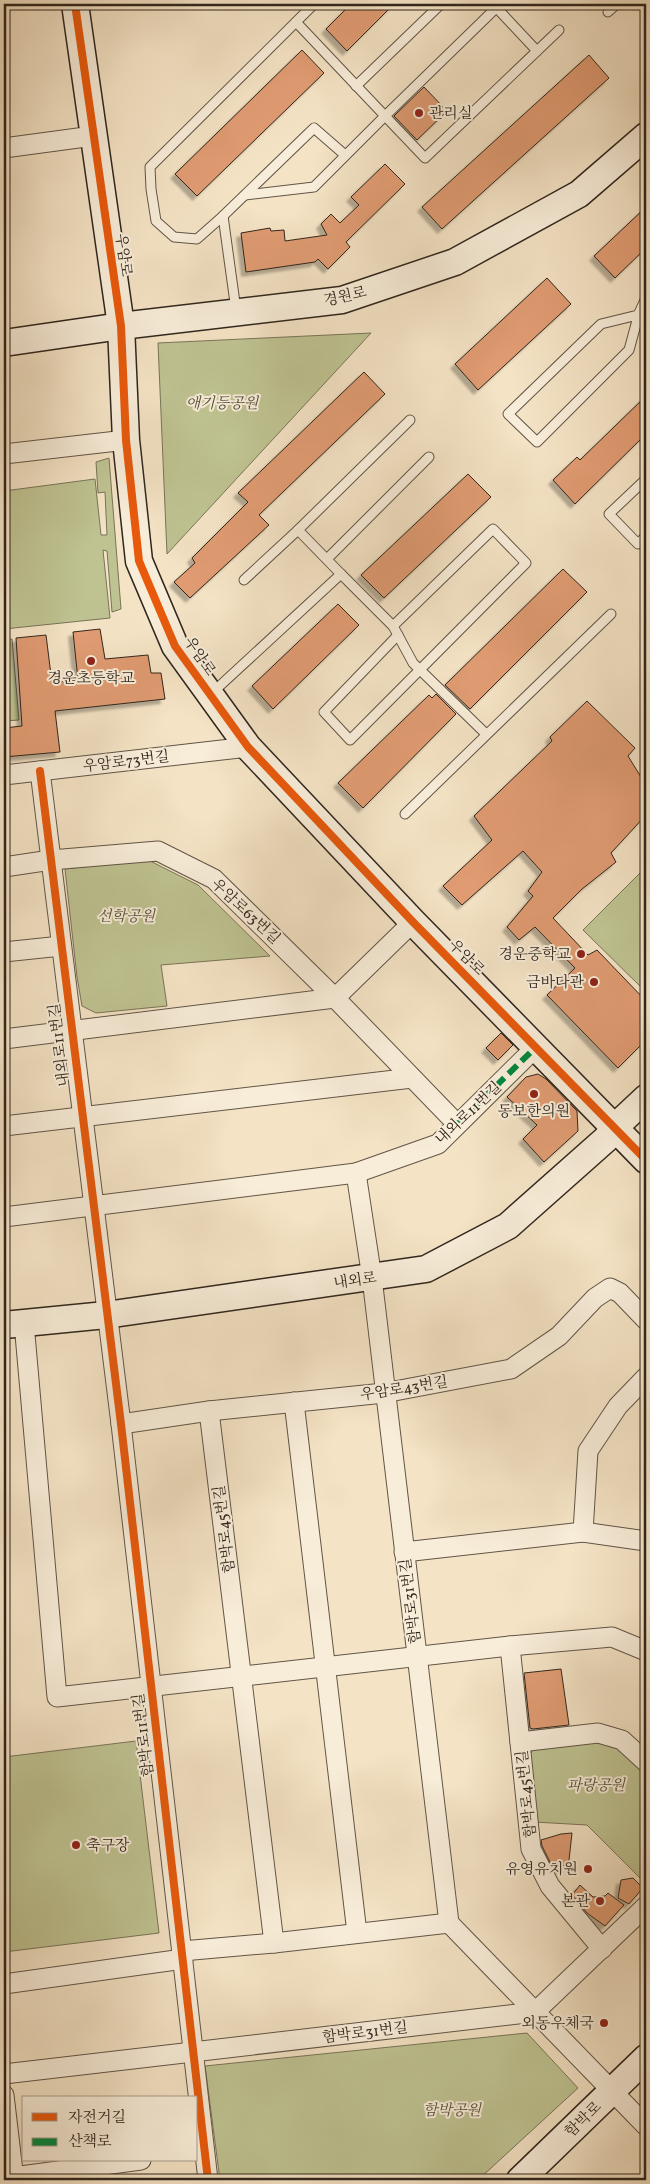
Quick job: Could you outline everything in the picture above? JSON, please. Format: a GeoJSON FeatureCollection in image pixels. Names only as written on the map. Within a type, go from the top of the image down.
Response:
{"type":"FeatureCollection","features":[{"type":"Feature","properties":{"kind":"street","name":"우암로"},"geometry":{"type":"LineString","coordinates":[[75,4],[121,326],[126,440],[140,561],[175,646],[248,747],[413,922],[646,1160]]}},
{"type":"Feature","properties":{"kind":"street"},"geometry":{"type":"LineString","coordinates":[[4,148],[93,136]]}},
{"type":"Feature","properties":{"kind":"street","name":"경원로"},"geometry":{"type":"LineString","coordinates":[[4,343],[121,326],[342,300],[454,262],[579,194],[646,136]]}},
{"type":"Feature","properties":{"kind":"street"},"geometry":{"type":"LineString","coordinates":[[4,454],[126,440]]}},
{"type":"Feature","properties":{"kind":"street","name":"우암로73번길"},"geometry":{"type":"LineString","coordinates":[[4,776],[248,747]]}},
{"type":"Feature","properties":{"kind":"street","name":"내외로11번길"},"geometry":{"type":"LineString","coordinates":[[40,771],[106,1315]]}},
{"type":"Feature","properties":{"kind":"street","name":"우암로63번길"},"geometry":{"type":"LineString","coordinates":[[51,860],[158,851],[214,879],[335,998],[457,1124]]}},
{"type":"Feature","properties":{"kind":"street"},"geometry":{"type":"LineString","coordinates":[[4,866],[51,860]]}},
{"type":"Feature","properties":{"kind":"street"},"geometry":{"type":"LineString","coordinates":[[72,1030],[335,998],[413,922]]}},
{"type":"Feature","properties":{"kind":"street"},"geometry":{"type":"LineString","coordinates":[[4,952],[61,946]]}},
{"type":"Feature","properties":{"kind":"street","name":"내외로11번길"},"geometry":{"type":"LineString","coordinates":[[4,1039],[72,1030]]}},
{"type":"Feature","properties":{"kind":"street","name":"내외로11번길"},"geometry":{"type":"LineString","coordinates":[[4,1217],[356,1173],[438,1144],[536,1047]]}},
{"type":"Feature","properties":{"kind":"street"},"geometry":{"type":"LineString","coordinates":[[4,1126],[412,1078]]}},
{"type":"Feature","properties":{"kind":"street","name":"내외로"},"geometry":{"type":"LineString","coordinates":[[14,1324],[106,1315],[426,1269],[508,1226],[606,1139],[615,1127],[646,1098]]}},
{"type":"Feature","properties":{"kind":"street","name":"함박로31번길"},"geometry":{"type":"LineString","coordinates":[[356,1173],[372,1278],[384,1393],[449,1923]]}},
{"type":"Feature","properties":{"kind":"street","name":"우암로43번길"},"geometry":{"type":"LineString","coordinates":[[121,1424],[210,1411],[384,1393],[511,1369],[558,1336],[595,1298],[610,1288],[620,1293],[646,1320]]}},
{"type":"Feature","properties":{"kind":"street","name":"함박로11번길"},"geometry":{"type":"LineString","coordinates":[[106,1315],[121,1424],[194,2052],[197,2096]]}},
{"type":"Feature","properties":{"kind":"street","name":"함박로11번길"},"geometry":{"type":"LineString","coordinates":[[14,1324],[57,1697],[151,1687]]}},
{"type":"Feature","properties":{"kind":"street"},"geometry":{"type":"LineString","coordinates":[[583,1532],[588,1451],[618,1406],[646,1378]]}},
{"type":"Feature","properties":{"kind":"street"},"geometry":{"type":"LineString","coordinates":[[294,1402],[357,1933]]}},
{"type":"Feature","properties":{"kind":"street","name":"함박로45번길"},"geometry":{"type":"LineString","coordinates":[[210,1411],[274,1943]]}},
{"type":"Feature","properties":{"kind":"street"},"geometry":{"type":"LineString","coordinates":[[404,1552],[583,1532],[646,1540]]}},
{"type":"Feature","properties":{"kind":"street"},"geometry":{"type":"LineString","coordinates":[[151,1687],[510,1646],[612,1637],[646,1651]]}},
{"type":"Feature","properties":{"kind":"street","name":"함박로45번길"},"geometry":{"type":"LineString","coordinates":[[510,1646],[531,1849],[550,1886],[602,1949]]}},
{"type":"Feature","properties":{"kind":"street"},"geometry":{"type":"LineString","coordinates":[[520,1742],[598,1733],[622,1740],[646,1762]]}},
{"type":"Feature","properties":{"kind":"street"},"geometry":{"type":"LineString","coordinates":[[535,2012],[646,1906]]}},
{"type":"Feature","properties":{"kind":"street"},"geometry":{"type":"LineString","coordinates":[[4,1984],[182,1955],[449,1923],[646,2126]]}},
{"type":"Feature","properties":{"kind":"street","name":"함박로31번길"},"geometry":{"type":"LineString","coordinates":[[194,2052],[535,2012]]}},
{"type":"Feature","properties":{"kind":"street"},"geometry":{"type":"LineString","coordinates":[[4,2074],[194,2052]]}},
{"type":"Feature","properties":{"kind":"street","name":"함박로"},"geometry":{"type":"LineString","coordinates":[[520,2180],[646,2058]]}},
{"type":"Feature","properties":{"kind":"street"},"geometry":{"type":"LineString","coordinates":[[4,2095],[14,2179],[129,2162]]}},
{"type":"Feature","properties":{"kind":"street","name":"함박로11번길"},"geometry":{"type":"LineString","coordinates":[[198,2109],[201,2152],[208,2180]]}},
{"type":"Feature","properties":{"kind":"lane"},"geometry":{"type":"LineString","coordinates":[[314,4],[150,167],[156,220],[174,237],[197,239],[245,196],[314,128],[344,155]]}},
{"type":"Feature","properties":{"kind":"lane"},"geometry":{"type":"LineString","coordinates":[[356,86],[441,4]]}},
{"type":"Feature","properties":{"kind":"lane"},"geometry":{"type":"LineString","coordinates":[[608,12],[616,4]]}},
{"type":"Feature","properties":{"kind":"lane"},"geometry":{"type":"LineString","coordinates":[[245,196],[314,187],[495,6],[537,51]]}},
{"type":"Feature","properties":{"kind":"lane"},"geometry":{"type":"LineString","coordinates":[[296,22],[425,158],[559,30]]}},
{"type":"Feature","properties":{"kind":"lane"},"geometry":{"type":"LineString","coordinates":[[223,216],[236,312]]}},
{"type":"Feature","properties":{"kind":"lane"},"geometry":{"type":"LineString","coordinates":[[643,313],[601,324],[508,414],[537,442],[629,350],[643,313],[646,298]]}},
{"type":"Feature","properties":{"kind":"lane"},"geometry":{"type":"LineString","coordinates":[[643,313],[646,321]]}},
{"type":"Feature","properties":{"kind":"lane"},"geometry":{"type":"LineString","coordinates":[[244,580],[410,420]]}},
{"type":"Feature","properties":{"kind":"lane"},"geometry":{"type":"LineString","coordinates":[[327,559],[429,457]]}},
{"type":"Feature","properties":{"kind":"lane"},"geometry":{"type":"LineString","coordinates":[[646,479],[609,514],[638,544],[646,536]]}},
{"type":"Feature","properties":{"kind":"lane"},"geometry":{"type":"LineString","coordinates":[[393,626],[493,529],[526,563],[350,740],[324,712],[398,635]]}},
{"type":"Feature","properties":{"kind":"lane"},"geometry":{"type":"LineString","coordinates":[[298,530],[393,626],[413,663],[486,734]]}},
{"type":"Feature","properties":{"kind":"lane"},"geometry":{"type":"LineString","coordinates":[[210,695],[341,574]]}},
{"type":"Feature","properties":{"kind":"lane"},"geometry":{"type":"LineString","coordinates":[[405,814],[611,614]]}},
{"type":"Feature","properties":{"kind":"green space","name":"애기등공원"},"geometry":{"type":"Polygon","coordinates":[[[371,333],[167,554],[158,343],[371,333]]]}},
{"type":"Feature","properties":{"kind":"green space"},"geometry":{"type":"Polygon","coordinates":[[[109,458],[121,609],[112,612],[107,551],[103,550],[110,618],[4,629],[4,491],[95,479],[101,535],[107,535],[105,492],[98,493],[96,462],[109,458]]]}},
{"type":"Feature","properties":{"kind":"green space"},"geometry":{"type":"Polygon","coordinates":[[[12,639],[19,720],[4,721],[4,640],[12,639]]]}},
{"type":"Feature","properties":{"kind":"green space","name":"선학공원"},"geometry":{"type":"Polygon","coordinates":[[[148,860],[198,885],[270,956],[161,965],[167,1006],[96,1013],[82,1006],[65,869],[148,860]]]}},
{"type":"Feature","properties":{"kind":"green space"},"geometry":{"type":"Polygon","coordinates":[[[646,867],[646,992],[583,930],[646,867]]]}},
{"type":"Feature","properties":{"kind":"green space","name":"축구장"},"geometry":{"type":"Polygon","coordinates":[[[136,1741],[159,1933],[4,1952],[4,1757],[136,1741]]]}},
{"type":"Feature","properties":{"kind":"green space","name":"파랑공원"},"geometry":{"type":"Polygon","coordinates":[[[603,1742],[624,1751],[646,1772],[646,1884],[587,1825],[534,1822],[528,1758],[536,1745],[603,1742]]]}},
{"type":"Feature","properties":{"kind":"green space","name":"함박공원"},"geometry":{"type":"Polygon","coordinates":[[[527,2033],[578,2088],[478,2180],[220,2180],[205,2066],[527,2033]]]}},
{"type":"Feature","properties":{"kind":"building"},"geometry":{"type":"Polygon","coordinates":[[[351,4],[394,4],[347,51],[326,29],[351,4]]]}},
{"type":"Feature","properties":{"kind":"building"},"geometry":{"type":"Polygon","coordinates":[[[302,50],[324,73],[197,196],[175,174],[302,50]]]}},
{"type":"Feature","properties":{"kind":"building"},"geometry":{"type":"Polygon","coordinates":[[[589,55],[609,78],[442,229],[422,207],[589,55]]]}},
{"type":"Feature","properties":{"kind":"building","name":"관리실"},"geometry":{"type":"Polygon","coordinates":[[[424,87],[447,111],[417,140],[394,116],[424,87]]]}},
{"type":"Feature","properties":{"kind":"building"},"geometry":{"type":"Polygon","coordinates":[[[385,164],[405,184],[346,242],[350,247],[328,269],[318,259],[315,262],[246,272],[241,233],[270,228],[271,231],[284,230],[285,241],[327,235],[321,224],[331,214],[340,223],[359,205],[351,197],[385,164]]]}},
{"type":"Feature","properties":{"kind":"building"},"geometry":{"type":"Polygon","coordinates":[[[646,207],[646,248],[615,278],[594,256],[646,207]]]}},
{"type":"Feature","properties":{"kind":"building"},"geometry":{"type":"Polygon","coordinates":[[[547,278],[571,304],[478,390],[455,364],[547,278]]]}},
{"type":"Feature","properties":{"kind":"building"},"geometry":{"type":"Polygon","coordinates":[[[364,372],[385,394],[259,515],[269,525],[190,598],[174,582],[195,563],[192,558],[248,502],[238,493],[364,372]]]}},
{"type":"Feature","properties":{"kind":"building"},"geometry":{"type":"Polygon","coordinates":[[[646,396],[646,434],[575,504],[553,480],[577,457],[580,460],[646,396]]]}},
{"type":"Feature","properties":{"kind":"building"},"geometry":{"type":"Polygon","coordinates":[[[468,474],[491,497],[384,598],[361,575],[468,474]]]}},
{"type":"Feature","properties":{"kind":"building"},"geometry":{"type":"Polygon","coordinates":[[[563,569],[587,592],[470,709],[445,685],[563,569]]]}},
{"type":"Feature","properties":{"kind":"building"},"geometry":{"type":"Polygon","coordinates":[[[338,604],[359,625],[273,709],[252,686],[338,604]]]}},
{"type":"Feature","properties":{"kind":"building"},"geometry":{"type":"Polygon","coordinates":[[[100,629],[105,659],[148,655],[151,673],[161,673],[165,699],[55,711],[60,752],[4,757],[4,728],[22,726],[16,638],[46,635],[52,683],[78,680],[73,632],[100,629]]]}},
{"type":"Feature","properties":{"kind":"building"},"geometry":{"type":"Polygon","coordinates":[[[436,694],[456,714],[363,808],[338,783],[429,695],[432,698],[436,694]]]}},
{"type":"Feature","properties":{"kind":"building"},"geometry":{"type":"Polygon","coordinates":[[[587,701],[635,748],[628,756],[641,777],[646,774],[646,815],[611,853],[616,862],[582,889],[553,918],[588,955],[597,950],[646,1001],[646,1040],[618,1068],[547,995],[575,968],[535,927],[519,940],[507,927],[533,896],[528,891],[542,872],[523,851],[462,905],[443,886],[492,840],[474,816],[552,741],[550,737],[587,701]]]}},
{"type":"Feature","properties":{"kind":"building"},"geometry":{"type":"Polygon","coordinates":[[[501,1033],[513,1045],[498,1060],[486,1048],[501,1033]]]}},
{"type":"Feature","properties":{"kind":"building"},"geometry":{"type":"Polygon","coordinates":[[[538,1074],[546,1079],[577,1111],[578,1131],[544,1162],[523,1139],[537,1125],[507,1097],[526,1077],[538,1074]]]}},
{"type":"Feature","properties":{"kind":"building"},"geometry":{"type":"Polygon","coordinates":[[[561,1669],[569,1725],[530,1728],[524,1673],[561,1669]]]}},
{"type":"Feature","properties":{"kind":"building"},"geometry":{"type":"Polygon","coordinates":[[[572,1833],[569,1860],[558,1871],[553,1868],[541,1840],[572,1833]]]}},
{"type":"Feature","properties":{"kind":"building"},"geometry":{"type":"Polygon","coordinates":[[[633,1878],[643,1888],[629,1904],[618,1898],[621,1880],[633,1878]]]}},
{"type":"Feature","properties":{"kind":"building","name":"본관"},"geometry":{"type":"Polygon","coordinates":[[[580,1885],[593,1897],[605,1896],[608,1893],[624,1905],[605,1926],[587,1913],[572,1895],[580,1885]]]}},
{"type":"Feature","properties":{"kind":"marked path"},"geometry":{"type":"LineString","coordinates":[[457,1124],[536,1047]]}},
{"type":"Feature","properties":{"kind":"cycle path"},"geometry":{"type":"LineString","coordinates":[[75,4],[121,326],[126,440],[139,561],[175,646],[248,747],[413,922],[646,1160]]}},
{"type":"Feature","properties":{"kind":"cycle path"},"geometry":{"type":"LineString","coordinates":[[40,771],[121,1424],[208,2180]]}},
{"type":"Feature","properties":{"kind":"place","name":"관리실"},"geometry":{"type":"Point","coordinates":[419,113]}},
{"type":"Feature","properties":{"kind":"place","name":"경운초등학교"},"geometry":{"type":"Point","coordinates":[91,661]}},
{"type":"Feature","properties":{"kind":"place","name":"경운중학교"},"geometry":{"type":"Point","coordinates":[581,954]}},
{"type":"Feature","properties":{"kind":"place","name":"금바다관"},"geometry":{"type":"Point","coordinates":[594,982]}},
{"type":"Feature","properties":{"kind":"place","name":"동보한의원"},"geometry":{"type":"Point","coordinates":[534,1094]}},
{"type":"Feature","properties":{"kind":"place","name":"축구장"},"geometry":{"type":"Point","coordinates":[76,1845]}},
{"type":"Feature","properties":{"kind":"place","name":"유영유치원"},"geometry":{"type":"Point","coordinates":[588,1869]}},
{"type":"Feature","properties":{"kind":"place","name":"본관"},"geometry":{"type":"Point","coordinates":[600,1901]}},
{"type":"Feature","properties":{"kind":"place","name":"외동우체국"},"geometry":{"type":"Point","coordinates":[604,2023]}}]}
